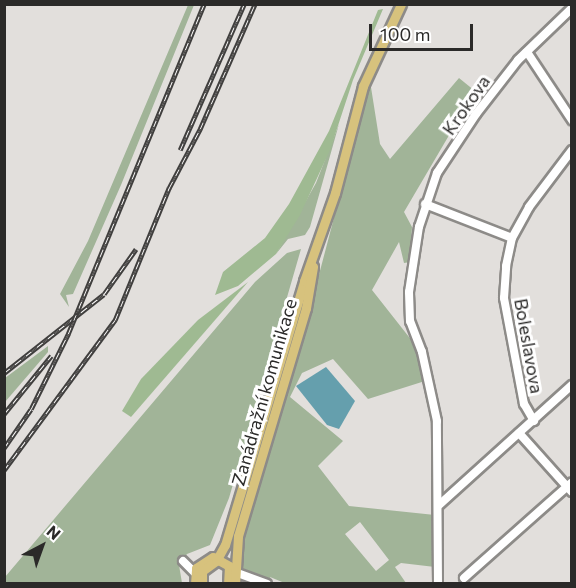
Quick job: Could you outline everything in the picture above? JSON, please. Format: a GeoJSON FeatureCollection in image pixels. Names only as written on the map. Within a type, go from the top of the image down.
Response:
{"type":"FeatureCollection","features":[{"type":"Feature","properties":{"kind":"main road","name":"Zanádražní komunikace"},"geometry":{"type":"LineString","coordinates":[[228,584],[235,575],[228,556],[238,536],[306,308],[315,256],[363,86],[401,4]]}},
{"type":"Feature","properties":{"kind":"main road","name":"Zanádražní komunikace"},"geometry":{"type":"LineString","coordinates":[[212,559],[231,527],[304,280],[315,256]]}},
{"type":"Feature","properties":{"kind":"main road"},"geometry":{"type":"LineString","coordinates":[[194,574],[212,559]]}},
{"type":"Feature","properties":{"kind":"main road"},"geometry":{"type":"LineString","coordinates":[[194,574],[212,559]]}},
{"type":"Feature","properties":{"kind":"main road"},"geometry":{"type":"LineString","coordinates":[[212,559],[235,575]]}},
{"type":"Feature","properties":{"kind":"street","name":"Krokova"},"geometry":{"type":"LineString","coordinates":[[439,505],[437,421],[422,352],[410,321],[409,292],[425,204],[437,174],[476,114],[527,52],[572,8]]}},
{"type":"Feature","properties":{"kind":"street"},"geometry":{"type":"LineString","coordinates":[[527,52],[568,109],[572,120]]}},
{"type":"Feature","properties":{"kind":"street","name":"Boleslavova"},"geometry":{"type":"LineString","coordinates":[[534,421],[524,404],[504,297],[512,238],[528,207],[572,150]]}},
{"type":"Feature","properties":{"kind":"street"},"geometry":{"type":"LineString","coordinates":[[425,204],[512,238]]}},
{"type":"Feature","properties":{"kind":"street"},"geometry":{"type":"LineString","coordinates":[[438,584],[439,505],[572,385]]}},
{"type":"Feature","properties":{"kind":"street"},"geometry":{"type":"LineString","coordinates":[[464,578],[570,487],[519,433]]}},
{"type":"Feature","properties":{"kind":"street"},"geometry":{"type":"LineString","coordinates":[[235,575],[267,584]]}},
{"type":"Feature","properties":{"kind":"green space"},"geometry":{"type":"Polygon","coordinates":[[[188,5],[194,5],[121,185],[73,294],[66,295],[69,307],[60,294],[88,241],[188,5]]]}},
{"type":"Feature","properties":{"kind":"green space"},"geometry":{"type":"Polygon","coordinates":[[[383,9],[353,80],[330,150],[300,215],[276,254],[238,286],[215,295],[223,272],[265,238],[289,204],[329,131],[378,10],[383,9]]]}},
{"type":"Feature","properties":{"kind":"green space"},"geometry":{"type":"Polygon","coordinates":[[[459,78],[475,91],[404,212],[412,227],[410,262],[404,263],[399,242],[372,290],[420,351],[425,381],[368,399],[333,359],[302,373],[290,397],[343,441],[318,466],[349,506],[435,515],[435,567],[401,563],[395,567],[406,583],[287,584],[270,577],[273,583],[258,580],[242,573],[238,547],[311,305],[370,81],[380,144],[390,159],[459,78]],[[360,522],[345,534],[376,571],[389,560],[360,522]]]}},
{"type":"Feature","properties":{"kind":"green space"},"geometry":{"type":"Polygon","coordinates":[[[339,124],[310,227],[305,235],[288,239],[276,254],[316,183],[339,124]]]}},
{"type":"Feature","properties":{"kind":"green space"},"geometry":{"type":"Polygon","coordinates":[[[301,249],[229,498],[210,545],[187,554],[179,565],[182,583],[5,584],[5,577],[255,282],[287,253],[301,249]]]}},
{"type":"Feature","properties":{"kind":"green space"},"geometry":{"type":"Polygon","coordinates":[[[248,282],[131,417],[122,411],[141,379],[198,320],[248,282]]]}},
{"type":"Feature","properties":{"kind":"green space"},"geometry":{"type":"Polygon","coordinates":[[[48,346],[48,352],[5,402],[5,378],[48,346]]]}},
{"type":"Feature","properties":{"kind":"water"},"geometry":{"type":"Polygon","coordinates":[[[326,367],[355,401],[339,429],[327,425],[296,386],[326,367]]]}},
{"type":"Feature","properties":{"kind":"railway"},"geometry":{"type":"LineString","coordinates":[[4,448],[31,409],[68,334],[204,4]]}},
{"type":"Feature","properties":{"kind":"railway"},"geometry":{"type":"LineString","coordinates":[[180,150],[244,4]]}},
{"type":"Feature","properties":{"kind":"railway"},"geometry":{"type":"LineString","coordinates":[[4,470],[115,320],[169,188],[200,129],[255,4]]}},
{"type":"Feature","properties":{"kind":"railway"},"geometry":{"type":"LineString","coordinates":[[4,373],[104,294],[136,249]]}},
{"type":"Feature","properties":{"kind":"railway"},"geometry":{"type":"LineString","coordinates":[[4,414],[51,356]]}}]}
